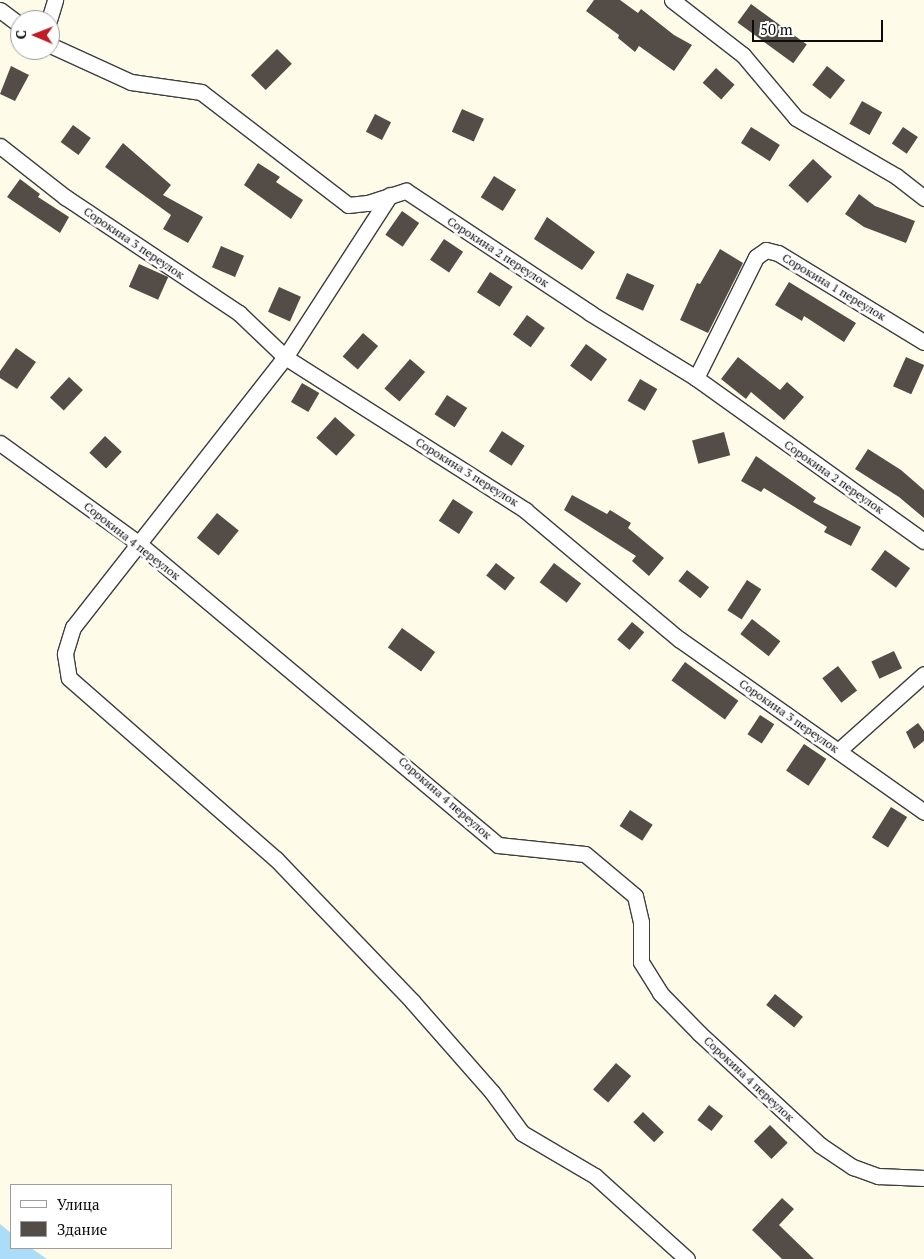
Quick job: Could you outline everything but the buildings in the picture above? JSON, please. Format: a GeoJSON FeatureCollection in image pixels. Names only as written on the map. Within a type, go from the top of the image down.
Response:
{"type":"FeatureCollection","features":[{"type":"Feature","properties":{"kind":"street"},"geometry":{"type":"LineString","coordinates":[[672,0],[743,55],[796,118],[896,176],[924,198]]}},
{"type":"Feature","properties":{"kind":"street","name":"Сорокина 2 переулок"},"geometry":{"type":"LineString","coordinates":[[60,49],[131,82],[201,92],[348,205],[368,203],[390,195],[406,192],[590,312],[696,378],[924,541]]}},
{"type":"Feature","properties":{"kind":"street","name":"Сорокина 3 переулок"},"geometry":{"type":"LineString","coordinates":[[0,146],[65,197],[239,313],[285,357],[525,510],[679,639],[924,812]]}},
{"type":"Feature","properties":{"kind":"street"},"geometry":{"type":"LineString","coordinates":[[390,195],[285,357],[137,542],[72,627],[65,654],[69,678],[276,859],[412,1001],[492,1092],[522,1133],[595,1176],[687,1259]]}},
{"type":"Feature","properties":{"kind":"street","name":"Сорокина 1 переулок"},"geometry":{"type":"LineString","coordinates":[[696,378],[756,257],[766,250],[778,253],[924,342]]}},
{"type":"Feature","properties":{"kind":"street","name":"Сорокина 4 переулок"},"geometry":{"type":"LineString","coordinates":[[0,443],[137,542],[349,716],[498,845],[585,854],[635,896],[641,922],[641,962],[660,993],[820,1145],[853,1167],[878,1176],[924,1178]]}},
{"type":"Feature","properties":{"kind":"street"},"geometry":{"type":"LineString","coordinates":[[838,751],[924,674]]}},
{"type":"Feature","properties":{"kind":"water"},"geometry":{"type":"Polygon","coordinates":[[[0,1224],[10,1232],[10,1249],[32,1249],[47,1259],[0,1259],[0,1224]]]}}]}
